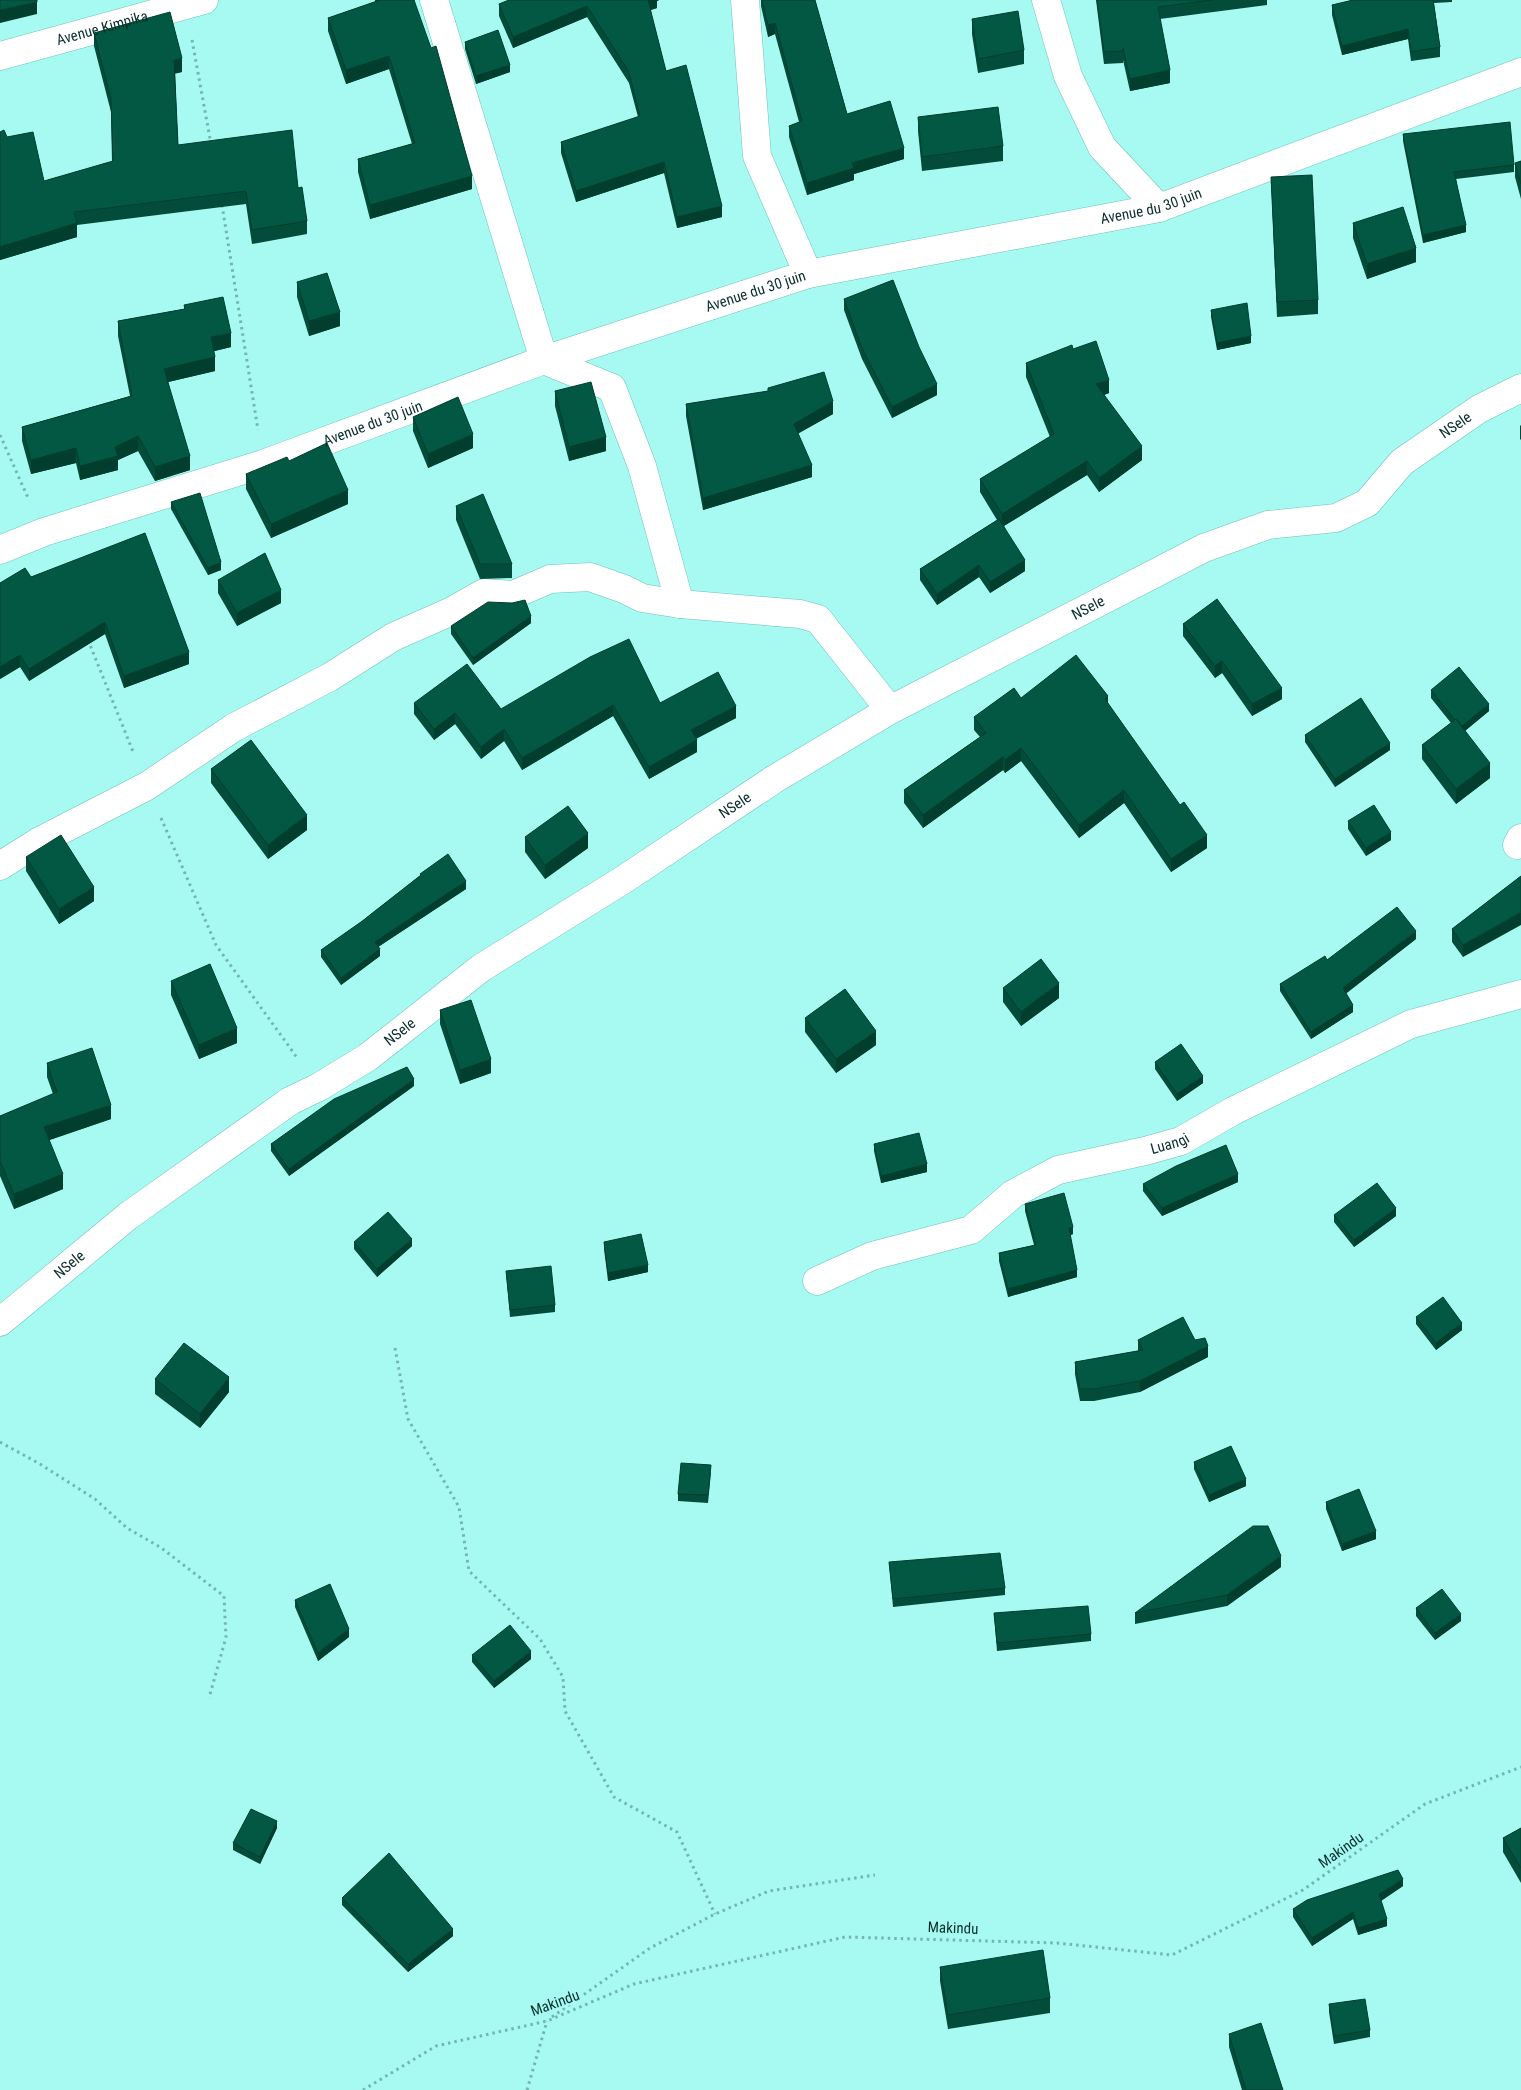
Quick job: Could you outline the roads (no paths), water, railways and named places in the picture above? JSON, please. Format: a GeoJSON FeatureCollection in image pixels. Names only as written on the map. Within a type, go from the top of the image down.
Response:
{"type":"FeatureCollection","features":[{"type":"Feature","properties":{"kind":"street"},"geometry":{"type":"LineString","coordinates":[[434,0],[544,360],[612,388],[642,466],[680,604]]}},
{"type":"Feature","properties":{"kind":"street"},"geometry":{"type":"LineString","coordinates":[[745,0],[757,156],[808,274]]}},
{"type":"Feature","properties":{"kind":"street"},"geometry":{"type":"LineString","coordinates":[[1046,0],[1068,76],[1102,147],[1159,208]]}},
{"type":"Feature","properties":{"kind":"street","name":"Avenue Kimpika"},"geometry":{"type":"LineString","coordinates":[[0,56],[195,2]]}},
{"type":"Feature","properties":{"kind":"street","name":"Avenue du 30 juin"},"geometry":{"type":"LineString","coordinates":[[0,550],[44,532],[263,464],[544,360],[808,274],[1159,208],[1521,72]]}},
{"type":"Feature","properties":{"kind":"street","name":"NSele"},"geometry":{"type":"LineString","coordinates":[[0,1322],[128,1216],[290,1102],[368,1057],[482,968],[623,880],[773,780],[890,710],[1204,548],[1268,525],[1336,518],[1366,503],[1402,462],[1479,409],[1521,388]]}},
{"type":"Feature","properties":{"kind":"street"},"geometry":{"type":"LineString","coordinates":[[0,866],[38,842],[147,786],[233,728],[330,676],[393,637],[452,611],[484,593],[513,595],[550,579],[590,577],[624,588],[642,598],[680,604],[800,614],[818,619],[890,710]]}},
{"type":"Feature","properties":{"kind":"street","name":"Luangi"},"geometry":{"type":"LineString","coordinates":[[817,1280],[872,1256],[971,1230],[1013,1194],[1058,1170],[1145,1152],[1181,1141],[1233,1111],[1411,1024],[1521,994]]}}]}
